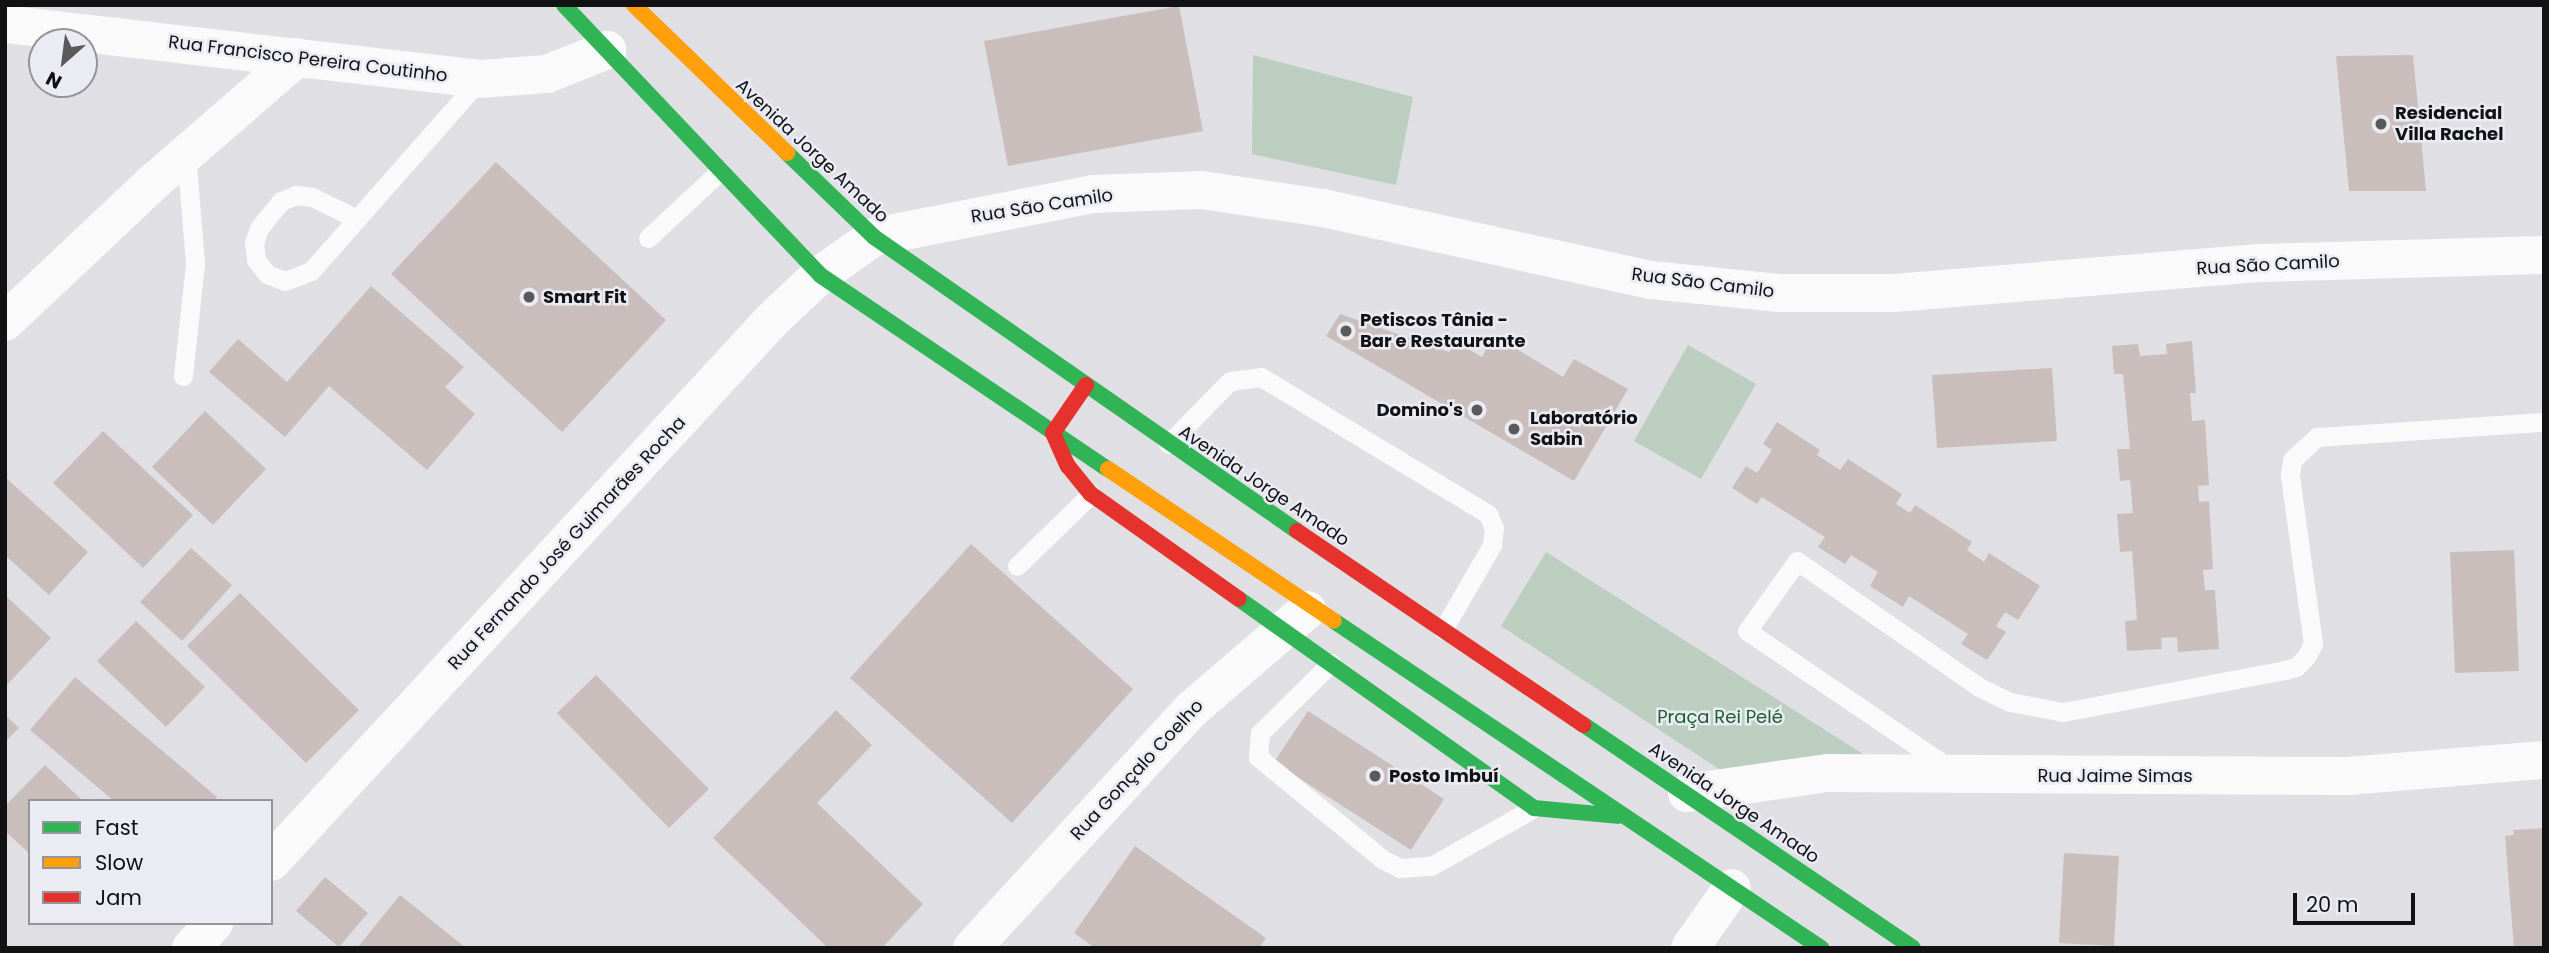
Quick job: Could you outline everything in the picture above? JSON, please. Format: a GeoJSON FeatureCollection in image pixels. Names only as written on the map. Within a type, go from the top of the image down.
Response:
{"type":"FeatureCollection","features":[{"type":"Feature","properties":{"kind":"main road"},"geometry":{"type":"LineString","coordinates":[[564,5],[820,275],[1053,433],[1314,604],[1620,817],[1821,948]]}},
{"type":"Feature","properties":{"kind":"main road","name":"Avenida Jorge Amado"},"geometry":{"type":"LineString","coordinates":[[634,5],[874,237],[1168,444],[1913,948]]}},
{"type":"Feature","properties":{"kind":"main road"},"geometry":{"type":"LineString","coordinates":[[1053,433],[1086,385]]}},
{"type":"Feature","properties":{"kind":"main road"},"geometry":{"type":"LineString","coordinates":[[1053,433],[1068,466],[1091,494],[1535,808],[1620,817]]}},
{"type":"Feature","properties":{"kind":"street","name":"Rua Francisco Pereira Coutinho"},"geometry":{"type":"LineString","coordinates":[[5,24],[481,79],[547,74],[607,50]]}},
{"type":"Feature","properties":{"kind":"street"},"geometry":{"type":"LineString","coordinates":[[5,322],[186,154],[298,57]]}},
{"type":"Feature","properties":{"kind":"street","name":"Rua São Camilo"},"geometry":{"type":"LineString","coordinates":[[874,237],[1093,194],[1202,190],[1323,208],[1651,280],[1779,293],[1894,293],[2259,263],[2544,256]]}},
{"type":"Feature","properties":{"kind":"street","name":"Rua Fernando José Guimarães Rocha"},"geometry":{"type":"LineString","coordinates":[[273,860],[772,320],[820,275],[874,237]]}},
{"type":"Feature","properties":{"kind":"street","name":"Rua Gonçalo Coelho"},"geometry":{"type":"LineString","coordinates":[[972,948],[1192,709],[1314,604]]}},
{"type":"Feature","properties":{"kind":"street","name":"Rua Jaime Simas"},"geometry":{"type":"LineString","coordinates":[[1687,793],[1828,773],[1961,776],[2348,776],[2544,760]]}},
{"type":"Feature","properties":{"kind":"street"},"geometry":{"type":"LineString","coordinates":[[1690,948],[1732,888]]}},
{"type":"Feature","properties":{"kind":"street"},"geometry":{"type":"LineString","coordinates":[[191,948],[212,925]]}},
{"type":"Feature","properties":{"kind":"lane"},"geometry":{"type":"LineString","coordinates":[[357,219],[312,197],[296,195],[281,201],[259,228],[254,243],[256,260],[267,274],[285,281],[300,278],[357,219],[481,79]]}},
{"type":"Feature","properties":{"kind":"lane"},"geometry":{"type":"LineString","coordinates":[[183,376],[195,263],[186,154]]}},
{"type":"Feature","properties":{"kind":"lane"},"geometry":{"type":"LineString","coordinates":[[648,238],[720,171]]}},
{"type":"Feature","properties":{"kind":"lane"},"geometry":{"type":"LineString","coordinates":[[1168,444],[1230,381],[1261,377],[1488,514],[1494,528],[1492,545],[1443,630]]}},
{"type":"Feature","properties":{"kind":"lane"},"geometry":{"type":"LineString","coordinates":[[1961,776],[1746,631],[1797,561],[1979,687],[2010,702],[2063,712],[2285,670],[2306,657],[2313,644],[2290,475],[2292,460],[2317,437],[2544,422]]}},
{"type":"Feature","properties":{"kind":"lane"},"geometry":{"type":"LineString","coordinates":[[1017,566],[1091,494]]}},
{"type":"Feature","properties":{"kind":"lane"},"geometry":{"type":"LineString","coordinates":[[1331,663],[1260,733],[1258,757],[1382,859],[1400,868],[1431,866],[1535,808]]}},
{"type":"Feature","properties":{"kind":"green space"},"geometry":{"type":"Polygon","coordinates":[[[1253,55],[1413,97],[1396,185],[1252,154],[1253,55]]]}},
{"type":"Feature","properties":{"kind":"green space"},"geometry":{"type":"Polygon","coordinates":[[[1688,345],[1756,384],[1701,479],[1634,441],[1688,345]]]}},
{"type":"Feature","properties":{"kind":"green space","name":"Praça Rei Pelé"},"geometry":{"type":"Polygon","coordinates":[[[1546,552],[1866,756],[1725,773],[1501,626],[1546,552]]]}},
{"type":"Feature","properties":{"kind":"building"},"geometry":{"type":"Polygon","coordinates":[[[1179,6],[1203,131],[1008,166],[984,41],[1179,6]]]}},
{"type":"Feature","properties":{"kind":"building","name":"Residencial Villa Rachel"},"geometry":{"type":"Polygon","coordinates":[[[2413,55],[2426,191],[2349,191],[2336,56],[2413,55]]]}},
{"type":"Feature","properties":{"kind":"building","name":"Smart Fit"},"geometry":{"type":"Polygon","coordinates":[[[496,162],[666,320],[562,432],[391,274],[496,162]]]}},
{"type":"Feature","properties":{"kind":"building"},"geometry":{"type":"Polygon","coordinates":[[[371,286],[464,367],[445,387],[475,414],[427,470],[329,386],[285,437],[209,372],[238,339],[287,382],[371,286]]]}},
{"type":"Feature","properties":{"kind":"building"},"geometry":{"type":"Polygon","coordinates":[[[1340,314],[1449,352],[1455,342],[1482,357],[1493,335],[1563,377],[1574,359],[1628,389],[1574,481],[1326,336],[1340,314]]]}},
{"type":"Feature","properties":{"kind":"building"},"geometry":{"type":"Polygon","coordinates":[[[2192,341],[2196,393],[2190,393],[2192,421],[2205,420],[2209,485],[2198,486],[2199,502],[2209,501],[2213,569],[2203,570],[2205,590],[2215,590],[2219,649],[2178,652],[2177,637],[2161,638],[2162,649],[2127,651],[2125,621],[2137,620],[2132,551],[2120,552],[2117,514],[2133,513],[2130,480],[2120,481],[2117,449],[2130,449],[2123,374],[2114,374],[2112,346],[2138,344],[2140,356],[2167,354],[2166,344],[2192,341]]]}},
{"type":"Feature","properties":{"kind":"building"},"geometry":{"type":"Polygon","coordinates":[[[2052,368],[2057,441],[1937,448],[1932,375],[2052,368]]]}},
{"type":"Feature","properties":{"kind":"building"},"geometry":{"type":"Polygon","coordinates":[[[205,411],[266,469],[213,525],[152,467],[205,411]]]}},
{"type":"Feature","properties":{"kind":"building"},"geometry":{"type":"Polygon","coordinates":[[[1777,422],[1820,450],[1817,455],[1840,470],[1848,459],[1902,494],[1896,504],[1910,513],[1915,505],[1972,542],[1967,550],[1984,562],[1989,553],[2040,586],[2018,620],[2005,612],[1996,626],[2006,632],[1987,660],[1961,644],[1968,634],[1909,596],[1903,607],[1870,586],[1878,572],[1851,555],[1845,564],[1818,547],[1825,537],[1762,497],[1757,504],[1732,488],[1746,466],[1757,473],[1772,450],[1763,444],[1777,422]]]}},
{"type":"Feature","properties":{"kind":"building"},"geometry":{"type":"Polygon","coordinates":[[[103,431],[193,515],[143,568],[53,483],[103,431]]]}},
{"type":"Feature","properties":{"kind":"building"},"geometry":{"type":"Polygon","coordinates":[[[5,477],[88,552],[49,595],[5,555],[5,477]]]}},
{"type":"Feature","properties":{"kind":"building"},"geometry":{"type":"Polygon","coordinates":[[[971,544],[1133,689],[1012,823],[850,678],[971,544]]]}},
{"type":"Feature","properties":{"kind":"building"},"geometry":{"type":"Polygon","coordinates":[[[191,548],[232,585],[182,641],[140,602],[191,548]]]}},
{"type":"Feature","properties":{"kind":"building"},"geometry":{"type":"Polygon","coordinates":[[[2514,550],[2519,671],[2455,673],[2450,552],[2514,550]]]}},
{"type":"Feature","properties":{"kind":"building"},"geometry":{"type":"Polygon","coordinates":[[[240,593],[359,710],[306,763],[187,646],[240,593]]]}},
{"type":"Feature","properties":{"kind":"building"},"geometry":{"type":"Polygon","coordinates":[[[5,595],[51,638],[5,687],[5,595]]]}},
{"type":"Feature","properties":{"kind":"building"},"geometry":{"type":"Polygon","coordinates":[[[136,621],[205,687],[166,727],[97,661],[136,621]]]}},
{"type":"Feature","properties":{"kind":"building"},"geometry":{"type":"Polygon","coordinates":[[[596,675],[709,789],[669,828],[557,713],[596,675]]]}},
{"type":"Feature","properties":{"kind":"building"},"geometry":{"type":"Polygon","coordinates":[[[75,677],[217,797],[112,799],[30,730],[75,677]]]}},
{"type":"Feature","properties":{"kind":"building"},"geometry":{"type":"Polygon","coordinates":[[[836,710],[872,745],[817,803],[923,904],[882,948],[828,948],[713,838],[836,710]]]}},
{"type":"Feature","properties":{"kind":"building"},"geometry":{"type":"Polygon","coordinates":[[[1308,711],[1444,799],[1411,850],[1274,762],[1308,711]]]}},
{"type":"Feature","properties":{"kind":"building"},"geometry":{"type":"Polygon","coordinates":[[[5,715],[19,728],[5,742],[5,715]]]}},
{"type":"Feature","properties":{"kind":"building"},"geometry":{"type":"Polygon","coordinates":[[[45,765],[81,799],[28,799],[28,852],[5,831],[5,806],[45,765]]]}},
{"type":"Feature","properties":{"kind":"building"},"geometry":{"type":"Polygon","coordinates":[[[2544,828],[2544,948],[2514,948],[2505,836],[2514,835],[2513,830],[2544,828]]]}},
{"type":"Feature","properties":{"kind":"building"},"geometry":{"type":"Polygon","coordinates":[[[1135,846],[1266,938],[1259,948],[1095,948],[1074,933],[1135,846]]]}},
{"type":"Feature","properties":{"kind":"building"},"geometry":{"type":"Polygon","coordinates":[[[2064,853],[2119,856],[2114,946],[2059,943],[2064,853]]]}},
{"type":"Feature","properties":{"kind":"building"},"geometry":{"type":"Polygon","coordinates":[[[325,877],[368,913],[339,947],[296,911],[325,877]]]}},
{"type":"Feature","properties":{"kind":"building"},"geometry":{"type":"Polygon","coordinates":[[[400,895],[466,948],[357,948],[400,895]]]}},
{"type":"Feature","properties":{"kind":"traffic: fast"},"geometry":{"type":"LineString","coordinates":[[564,5],[820,275],[1108,469]]}},
{"type":"Feature","properties":{"kind":"traffic: fast"},"geometry":{"type":"LineString","coordinates":[[787,153],[874,237],[1297,531]]}},
{"type":"Feature","properties":{"kind":"traffic: fast"},"geometry":{"type":"LineString","coordinates":[[1239,599],[1534,808],[1618,816]]}},
{"type":"Feature","properties":{"kind":"traffic: fast"},"geometry":{"type":"LineString","coordinates":[[1334,621],[1821,948]]}},
{"type":"Feature","properties":{"kind":"traffic: fast"},"geometry":{"type":"LineString","coordinates":[[1584,725],[1913,948]]}},
{"type":"Feature","properties":{"kind":"traffic: slow"},"geometry":{"type":"LineString","coordinates":[[634,5],[787,153]]}},
{"type":"Feature","properties":{"kind":"traffic: slow"},"geometry":{"type":"LineString","coordinates":[[1108,469],[1334,621]]}},
{"type":"Feature","properties":{"kind":"traffic: jam"},"geometry":{"type":"LineString","coordinates":[[1086,385],[1053,433],[1068,466],[1091,494],[1239,599]]}},
{"type":"Feature","properties":{"kind":"traffic: jam"},"geometry":{"type":"LineString","coordinates":[[1297,531],[1584,725]]}},
{"type":"Feature","properties":{"kind":"place","name":"Residencial Villa Rachel"},"geometry":{"type":"Point","coordinates":[2381,124]}},
{"type":"Feature","properties":{"kind":"place","name":"Smart Fit"},"geometry":{"type":"Point","coordinates":[529,297]}},
{"type":"Feature","properties":{"kind":"place","name":"Petiscos Tânia - Bar e Restaurante"},"geometry":{"type":"Point","coordinates":[1346,331]}},
{"type":"Feature","properties":{"kind":"place","name":"Domino's"},"geometry":{"type":"Point","coordinates":[1477,410]}},
{"type":"Feature","properties":{"kind":"place","name":"Laboratório Sabin"},"geometry":{"type":"Point","coordinates":[1514,429]}},
{"type":"Feature","properties":{"kind":"place","name":"Posto Imbuí"},"geometry":{"type":"Point","coordinates":[1375,776]}}]}
